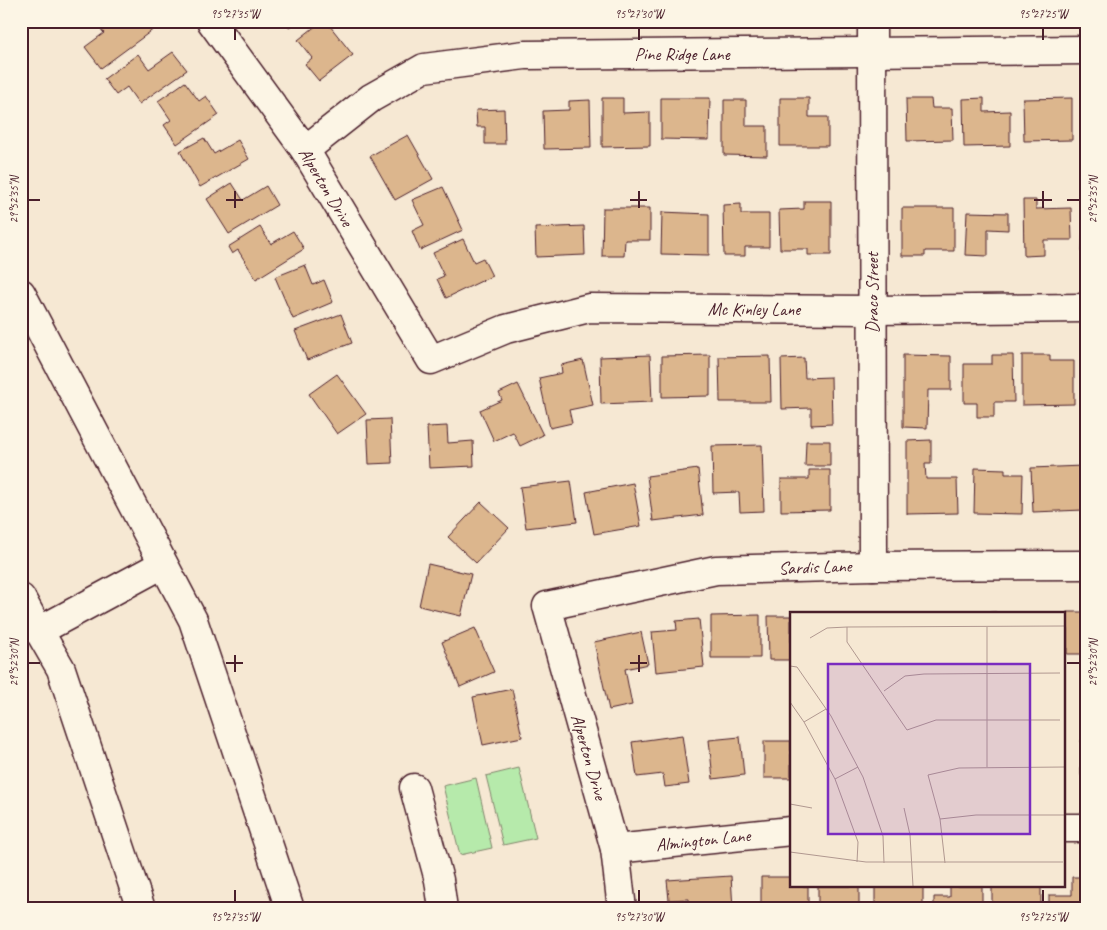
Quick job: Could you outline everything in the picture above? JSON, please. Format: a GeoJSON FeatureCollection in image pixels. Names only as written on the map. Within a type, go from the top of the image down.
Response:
{"type":"FeatureCollection","features":[{"type":"Feature","properties":{"kind":"street","name":"Alperton Drive"},"geometry":{"type":"LineString","coordinates":[[211,21],[305,150],[431,360]]}},
{"type":"Feature","properties":{"kind":"street","name":"Draco Street"},"geometry":{"type":"LineString","coordinates":[[872,21],[872,566]]}},
{"type":"Feature","properties":{"kind":"street","name":"Pine Ridge Lane"},"geometry":{"type":"LineString","coordinates":[[305,150],[371,98],[424,68],[525,55],[1086,50]]}},
{"type":"Feature","properties":{"kind":"street"},"geometry":{"type":"LineString","coordinates":[[21,293],[193,620],[290,909]]}},
{"type":"Feature","properties":{"kind":"street","name":"Mc Kinley Lane"},"geometry":{"type":"LineString","coordinates":[[431,360],[506,328],[589,308],[872,310],[1086,308]]}},
{"type":"Feature","properties":{"kind":"street"},"geometry":{"type":"LineString","coordinates":[[39,631],[163,564]]}},
{"type":"Feature","properties":{"kind":"street","name":"Sardis Lane"},"geometry":{"type":"LineString","coordinates":[[547,606],[716,570],[872,566],[1086,565]]}},
{"type":"Feature","properties":{"kind":"street"},"geometry":{"type":"LineString","coordinates":[[21,598],[62,670],[141,909]]}},
{"type":"Feature","properties":{"kind":"street","name":"Alperton Drive"},"geometry":{"type":"LineString","coordinates":[[547,606],[615,849],[622,909]]}},
{"type":"Feature","properties":{"kind":"street"},"geometry":{"type":"LineString","coordinates":[[414,788],[439,880],[443,909]]}},
{"type":"Feature","properties":{"kind":"street"},"geometry":{"type":"LineString","coordinates":[[1064,828],[1086,828]]}},
{"type":"Feature","properties":{"kind":"street","name":"Almington Lane"},"geometry":{"type":"LineString","coordinates":[[615,849],[790,831]]}},
{"type":"Feature","properties":{"kind":"green space"},"geometry":{"type":"Polygon","coordinates":[[[519,768],[536,838],[503,845],[486,776],[519,768]]]}},
{"type":"Feature","properties":{"kind":"green space"},"geometry":{"type":"Polygon","coordinates":[[[476,778],[492,848],[460,855],[443,786],[476,778]]]}},
{"type":"Feature","properties":{"kind":"building"},"geometry":{"type":"Polygon","coordinates":[[[94,21],[148,21],[154,29],[101,68],[85,47],[104,33],[94,21]]]}},
{"type":"Feature","properties":{"kind":"building"},"geometry":{"type":"Polygon","coordinates":[[[285,21],[298,21],[289,27],[285,21]]]}},
{"type":"Feature","properties":{"kind":"building"},"geometry":{"type":"Polygon","coordinates":[[[322,21],[326,21],[353,55],[319,81],[305,64],[312,58],[298,40],[322,21]]]}},
{"type":"Feature","properties":{"kind":"building"},"geometry":{"type":"Polygon","coordinates":[[[386,21],[403,21],[388,26],[386,21]]]}},
{"type":"Feature","properties":{"kind":"building"},"geometry":{"type":"Polygon","coordinates":[[[173,52],[187,70],[139,104],[127,87],[116,95],[104,79],[138,54],[149,69],[173,52]]]}},
{"type":"Feature","properties":{"kind":"building"},"geometry":{"type":"Polygon","coordinates":[[[185,82],[199,101],[206,96],[219,115],[177,144],[164,125],[171,120],[158,101],[185,82]]]}},
{"type":"Feature","properties":{"kind":"building"},"geometry":{"type":"Polygon","coordinates":[[[602,98],[623,98],[623,113],[650,112],[650,146],[602,147],[602,98]]]}},
{"type":"Feature","properties":{"kind":"building"},"geometry":{"type":"Polygon","coordinates":[[[661,98],[710,98],[709,140],[661,139],[661,98]]]}},
{"type":"Feature","properties":{"kind":"building"},"geometry":{"type":"Polygon","coordinates":[[[780,98],[809,98],[809,117],[828,117],[828,146],[780,146],[780,98]]]}},
{"type":"Feature","properties":{"kind":"building"},"geometry":{"type":"Polygon","coordinates":[[[984,98],[984,112],[1010,111],[1010,146],[964,147],[963,99],[984,98]]]}},
{"type":"Feature","properties":{"kind":"building"},"geometry":{"type":"Polygon","coordinates":[[[1072,98],[1072,140],[1024,141],[1023,99],[1072,98]]]}},
{"type":"Feature","properties":{"kind":"building"},"geometry":{"type":"Polygon","coordinates":[[[906,99],[931,99],[932,108],[952,108],[953,140],[907,141],[906,99]]]}},
{"type":"Feature","properties":{"kind":"building"},"geometry":{"type":"Polygon","coordinates":[[[590,100],[591,148],[544,149],[543,111],[569,110],[569,101],[590,100]]]}},
{"type":"Feature","properties":{"kind":"building"},"geometry":{"type":"Polygon","coordinates":[[[724,100],[746,100],[746,126],[767,126],[767,156],[724,155],[724,100]]]}},
{"type":"Feature","properties":{"kind":"building"},"geometry":{"type":"Polygon","coordinates":[[[504,109],[505,144],[485,144],[485,127],[477,127],[476,110],[504,109]]]}},
{"type":"Feature","properties":{"kind":"building"},"geometry":{"type":"Polygon","coordinates":[[[408,135],[433,179],[395,200],[370,156],[408,135]]]}},
{"type":"Feature","properties":{"kind":"building"},"geometry":{"type":"Polygon","coordinates":[[[204,138],[214,154],[238,140],[249,159],[200,187],[180,151],[204,138]]]}},
{"type":"Feature","properties":{"kind":"building"},"geometry":{"type":"Polygon","coordinates":[[[232,183],[243,200],[266,186],[277,205],[229,234],[207,199],[232,183]]]}},
{"type":"Feature","properties":{"kind":"building"},"geometry":{"type":"Polygon","coordinates":[[[443,187],[463,230],[420,250],[412,231],[424,225],[412,200],[443,187]]]}},
{"type":"Feature","properties":{"kind":"building"},"geometry":{"type":"Polygon","coordinates":[[[1023,200],[1036,200],[1036,209],[1071,208],[1072,240],[1044,240],[1044,255],[1024,256],[1023,200]]]}},
{"type":"Feature","properties":{"kind":"building"},"geometry":{"type":"Polygon","coordinates":[[[804,201],[831,201],[831,255],[808,255],[808,249],[780,249],[779,210],[804,209],[804,201]]]}},
{"type":"Feature","properties":{"kind":"building"},"geometry":{"type":"Polygon","coordinates":[[[741,204],[741,214],[769,214],[769,247],[745,247],[745,256],[724,256],[723,205],[741,204]]]}},
{"type":"Feature","properties":{"kind":"building"},"geometry":{"type":"Polygon","coordinates":[[[603,208],[650,208],[650,240],[625,240],[624,256],[602,256],[603,208]]]}},
{"type":"Feature","properties":{"kind":"building"},"geometry":{"type":"Polygon","coordinates":[[[902,208],[954,208],[954,251],[925,251],[925,256],[902,256],[902,208]]]}},
{"type":"Feature","properties":{"kind":"building"},"geometry":{"type":"Polygon","coordinates":[[[662,212],[709,214],[709,255],[661,254],[662,212]]]}},
{"type":"Feature","properties":{"kind":"building"},"geometry":{"type":"Polygon","coordinates":[[[967,212],[1008,213],[1008,230],[988,229],[988,256],[965,255],[967,212]]]}},
{"type":"Feature","properties":{"kind":"building"},"geometry":{"type":"Polygon","coordinates":[[[1083,213],[1086,213],[1086,256],[1082,255],[1083,213]]]}},
{"type":"Feature","properties":{"kind":"building"},"geometry":{"type":"Polygon","coordinates":[[[584,226],[585,255],[536,257],[535,228],[584,226]]]}},
{"type":"Feature","properties":{"kind":"building"},"geometry":{"type":"Polygon","coordinates":[[[260,227],[271,244],[293,231],[304,249],[256,279],[238,250],[232,254],[228,247],[260,227]]]}},
{"type":"Feature","properties":{"kind":"building"},"geometry":{"type":"Polygon","coordinates":[[[463,239],[474,262],[483,258],[492,276],[446,298],[437,279],[444,276],[433,253],[463,239]]]}},
{"type":"Feature","properties":{"kind":"building"},"geometry":{"type":"Polygon","coordinates":[[[305,265],[313,285],[324,280],[333,302],[293,319],[275,277],[305,265]]]}},
{"type":"Feature","properties":{"kind":"building"},"geometry":{"type":"Polygon","coordinates":[[[341,314],[352,343],[307,360],[295,331],[341,314]]]}},
{"type":"Feature","properties":{"kind":"building"},"geometry":{"type":"Polygon","coordinates":[[[650,355],[652,402],[601,404],[600,357],[650,355]]]}},
{"type":"Feature","properties":{"kind":"building"},"geometry":{"type":"Polygon","coordinates":[[[710,355],[710,396],[662,397],[662,356],[710,355]]]}},
{"type":"Feature","properties":{"kind":"building"},"geometry":{"type":"Polygon","coordinates":[[[903,355],[951,356],[951,390],[928,390],[927,428],[903,427],[903,355]]]}},
{"type":"Feature","properties":{"kind":"building"},"geometry":{"type":"Polygon","coordinates":[[[992,355],[1013,355],[1014,402],[994,402],[994,417],[977,417],[977,403],[964,403],[964,364],[992,364],[992,355]]]}},
{"type":"Feature","properties":{"kind":"building"},"geometry":{"type":"Polygon","coordinates":[[[1022,355],[1050,355],[1050,361],[1074,361],[1074,404],[1022,405],[1022,355]]]}},
{"type":"Feature","properties":{"kind":"building"},"geometry":{"type":"Polygon","coordinates":[[[770,356],[771,402],[720,402],[719,357],[770,356]]]}},
{"type":"Feature","properties":{"kind":"building"},"geometry":{"type":"Polygon","coordinates":[[[804,358],[805,378],[831,377],[832,424],[811,425],[811,408],[782,409],[781,359],[804,358]]]}},
{"type":"Feature","properties":{"kind":"building"},"geometry":{"type":"Polygon","coordinates":[[[1083,358],[1086,358],[1086,400],[1084,400],[1083,358]]]}},
{"type":"Feature","properties":{"kind":"building"},"geometry":{"type":"Polygon","coordinates":[[[583,360],[593,405],[569,410],[572,423],[550,428],[539,378],[562,373],[561,365],[583,360]]]}},
{"type":"Feature","properties":{"kind":"building"},"geometry":{"type":"Polygon","coordinates":[[[337,374],[366,414],[337,434],[309,394],[337,374]]]}},
{"type":"Feature","properties":{"kind":"building"},"geometry":{"type":"Polygon","coordinates":[[[518,384],[543,435],[520,446],[513,432],[494,441],[480,410],[502,400],[499,393],[518,384]]]}},
{"type":"Feature","properties":{"kind":"building"},"geometry":{"type":"Polygon","coordinates":[[[390,419],[392,463],[369,464],[367,420],[390,419]]]}},
{"type":"Feature","properties":{"kind":"building"},"geometry":{"type":"Polygon","coordinates":[[[447,426],[448,443],[473,441],[474,466],[429,468],[427,427],[447,426]]]}},
{"type":"Feature","properties":{"kind":"building"},"geometry":{"type":"Polygon","coordinates":[[[931,440],[931,464],[925,464],[926,479],[957,479],[958,513],[907,514],[907,441],[931,440]]]}},
{"type":"Feature","properties":{"kind":"building"},"geometry":{"type":"Polygon","coordinates":[[[806,441],[830,441],[830,466],[805,466],[806,441]]]}},
{"type":"Feature","properties":{"kind":"building"},"geometry":{"type":"Polygon","coordinates":[[[762,445],[764,511],[740,512],[739,492],[713,493],[712,446],[762,445]]]}},
{"type":"Feature","properties":{"kind":"building"},"geometry":{"type":"Polygon","coordinates":[[[1083,466],[1084,510],[1033,512],[1031,468],[1083,466]]]}},
{"type":"Feature","properties":{"kind":"building"},"geometry":{"type":"Polygon","coordinates":[[[975,468],[1005,469],[1005,474],[1023,474],[1022,514],[974,513],[975,468]]]}},
{"type":"Feature","properties":{"kind":"building"},"geometry":{"type":"Polygon","coordinates":[[[698,469],[703,515],[653,521],[647,476],[698,469]]]}},
{"type":"Feature","properties":{"kind":"building"},"geometry":{"type":"Polygon","coordinates":[[[809,470],[830,470],[830,510],[781,511],[781,479],[809,479],[809,470]]]}},
{"type":"Feature","properties":{"kind":"building"},"geometry":{"type":"Polygon","coordinates":[[[571,481],[577,522],[526,528],[520,487],[571,481]]]}},
{"type":"Feature","properties":{"kind":"building"},"geometry":{"type":"Polygon","coordinates":[[[633,483],[641,526],[594,534],[586,492],[633,483]]]}},
{"type":"Feature","properties":{"kind":"building"},"geometry":{"type":"Polygon","coordinates":[[[481,502],[509,528],[476,563],[448,537],[481,502]]]}},
{"type":"Feature","properties":{"kind":"building"},"geometry":{"type":"Polygon","coordinates":[[[428,564],[471,574],[461,616],[419,606],[428,564]]]}},
{"type":"Feature","properties":{"kind":"building"},"geometry":{"type":"Polygon","coordinates":[[[1067,612],[1086,612],[1086,654],[1067,654],[1067,612]]]}},
{"type":"Feature","properties":{"kind":"building"},"geometry":{"type":"Polygon","coordinates":[[[760,615],[760,658],[711,658],[711,616],[760,615]]]}},
{"type":"Feature","properties":{"kind":"building"},"geometry":{"type":"Polygon","coordinates":[[[768,616],[790,616],[790,660],[769,660],[768,616]]]}},
{"type":"Feature","properties":{"kind":"building"},"geometry":{"type":"Polygon","coordinates":[[[699,619],[704,667],[656,672],[652,632],[677,630],[676,621],[699,619]]]}},
{"type":"Feature","properties":{"kind":"building"},"geometry":{"type":"Polygon","coordinates":[[[475,628],[494,672],[460,687],[442,642],[475,628]]]}},
{"type":"Feature","properties":{"kind":"building"},"geometry":{"type":"Polygon","coordinates":[[[641,632],[648,664],[625,669],[632,705],[609,710],[594,642],[641,632]]]}},
{"type":"Feature","properties":{"kind":"building"},"geometry":{"type":"Polygon","coordinates":[[[512,689],[522,737],[483,745],[473,697],[512,689]]]}},
{"type":"Feature","properties":{"kind":"building"},"geometry":{"type":"Polygon","coordinates":[[[682,735],[689,784],[665,787],[663,774],[637,777],[632,742],[682,735]]]}},
{"type":"Feature","properties":{"kind":"building"},"geometry":{"type":"Polygon","coordinates":[[[740,737],[744,775],[713,779],[709,740],[740,737]]]}},
{"type":"Feature","properties":{"kind":"building"},"geometry":{"type":"Polygon","coordinates":[[[764,741],[790,741],[790,778],[764,778],[764,741]]]}},
{"type":"Feature","properties":{"kind":"building"},"geometry":{"type":"Polygon","coordinates":[[[1081,741],[1086,741],[1086,775],[1081,775],[1081,741]]]}},
{"type":"Feature","properties":{"kind":"building"},"geometry":{"type":"Polygon","coordinates":[[[731,876],[733,909],[689,909],[689,899],[669,900],[667,880],[731,876]]]}},
{"type":"Feature","properties":{"kind":"building"},"geometry":{"type":"Polygon","coordinates":[[[761,877],[790,877],[790,888],[808,888],[808,909],[761,909],[761,877]]]}},
{"type":"Feature","properties":{"kind":"building"},"geometry":{"type":"Polygon","coordinates":[[[1072,877],[1086,877],[1086,909],[1049,909],[1049,895],[1072,895],[1072,877]]]}},
{"type":"Feature","properties":{"kind":"building"},"geometry":{"type":"Polygon","coordinates":[[[818,888],[859,888],[859,909],[818,909],[818,888]]]}},
{"type":"Feature","properties":{"kind":"building"},"geometry":{"type":"Polygon","coordinates":[[[875,888],[923,888],[923,909],[875,909],[875,888]]]}},
{"type":"Feature","properties":{"kind":"building"},"geometry":{"type":"Polygon","coordinates":[[[950,888],[982,888],[982,909],[934,909],[934,897],[950,897],[950,888]]]}},
{"type":"Feature","properties":{"kind":"building"},"geometry":{"type":"Polygon","coordinates":[[[992,888],[1041,888],[1041,909],[992,909],[992,888]]]}},
{"type":"Feature","properties":{"kind":"building"},"geometry":{"type":"Polygon","coordinates":[[[563,904],[563,909],[537,909],[537,907],[563,904]]]}}]}
